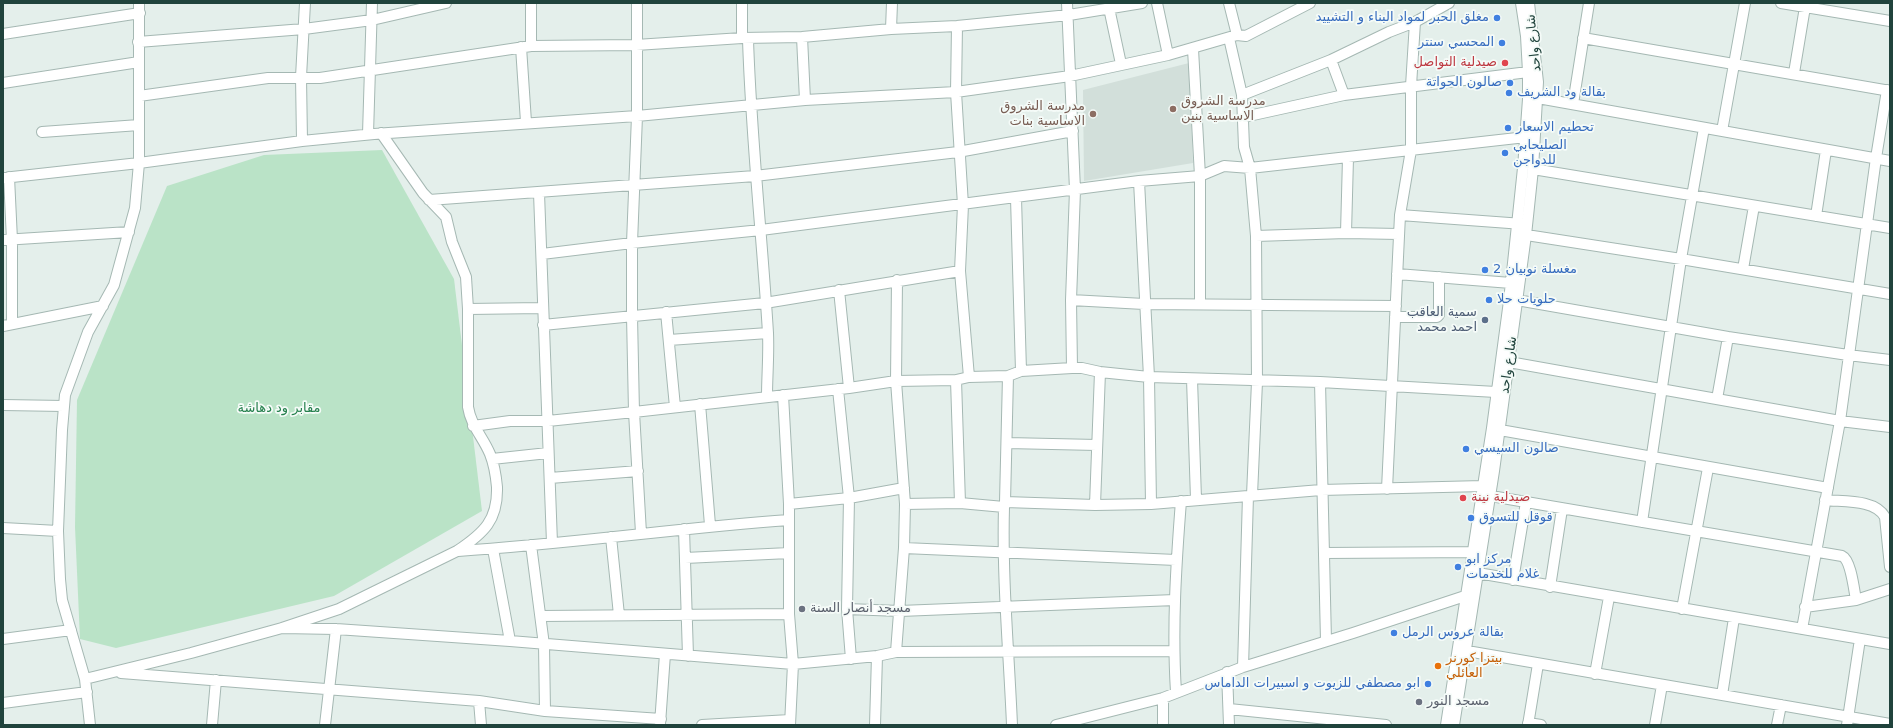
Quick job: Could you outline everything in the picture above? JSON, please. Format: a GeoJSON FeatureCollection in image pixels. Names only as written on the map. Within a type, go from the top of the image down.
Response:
{"type":"FeatureCollection","features":[{"type":"Feature","properties":{"kind":"street"},"geometry":{"type":"LineString","coordinates":[[302,141],[301,77],[305,3]]}},
{"type":"Feature","properties":{"kind":"street"},"geometry":{"type":"LineString","coordinates":[[368,134],[372,3]]}},
{"type":"Feature","properties":{"kind":"street"},"geometry":{"type":"LineString","coordinates":[[138,42],[304,29],[372,20],[446,3]]}},
{"type":"Feature","properties":{"kind":"street"},"geometry":{"type":"LineString","coordinates":[[526,122],[526,46],[531,3]]}},
{"type":"Feature","properties":{"kind":"street"},"geometry":{"type":"LineString","coordinates":[[637,3],[637,116],[632,242],[632,316],[634,412],[641,533]]}},
{"type":"Feature","properties":{"kind":"street"},"geometry":{"type":"LineString","coordinates":[[742,3],[768,333],[767,397]]}},
{"type":"Feature","properties":{"kind":"street"},"geometry":{"type":"LineString","coordinates":[[891,29],[892,3]]}},
{"type":"Feature","properties":{"kind":"street"},"geometry":{"type":"LineString","coordinates":[[1068,3],[1075,190],[1071,300],[1072,368]]}},
{"type":"Feature","properties":{"kind":"street"},"geometry":{"type":"LineString","coordinates":[[139,96],[268,78],[320,78],[526,46],[636,45],[745,38],[802,37],[891,29],[957,26],[1069,15],[1142,3]]}},
{"type":"Feature","properties":{"kind":"street"},"geometry":{"type":"LineString","coordinates":[[1157,3],[1168,55]]}},
{"type":"Feature","properties":{"kind":"street"},"geometry":{"type":"LineString","coordinates":[[1229,3],[1242,94],[1244,147],[1250,168],[1256,236],[1258,382],[1250,496],[1243,667]]}},
{"type":"Feature","properties":{"kind":"street"},"geometry":{"type":"LineString","coordinates":[[103,306],[8,325],[6,178],[368,134],[526,122],[637,116],[805,100],[956,92],[1070,76],[1168,55],[1233,37],[1246,36],[1310,3]]}},
{"type":"Feature","properties":{"kind":"street","name":"شارع واحد"},"geometry":{"type":"LineString","coordinates":[[1446,725],[1475,573],[1483,486],[1496,392],[1509,362],[1517,300],[1522,229],[1528,72],[1526,36],[1521,3]]}},
{"type":"Feature","properties":{"kind":"street","name":"شارع واحد"},"geometry":{"type":"LineString","coordinates":[[1478,552],[1491,496],[1500,430],[1502,378],[1511,283],[1533,168],[1538,98],[1537,66],[1529,3]]}},
{"type":"Feature","properties":{"kind":"street"},"geometry":{"type":"LineString","coordinates":[[1572,104],[1589,3]]}},
{"type":"Feature","properties":{"kind":"street"},"geometry":{"type":"LineString","coordinates":[[1722,131],[1745,3]]}},
{"type":"Feature","properties":{"kind":"street"},"geometry":{"type":"LineString","coordinates":[[1781,3],[1890,21]]}},
{"type":"Feature","properties":{"kind":"street"},"geometry":{"type":"LineString","coordinates":[[1242,94],[1331,60],[1389,32],[1415,22],[1446,4]]}},
{"type":"Feature","properties":{"kind":"street"},"geometry":{"type":"LineString","coordinates":[[1794,74],[1805,7]]}},
{"type":"Feature","properties":{"kind":"street"},"geometry":{"type":"LineString","coordinates":[[3,34],[140,8],[138,42],[139,163],[135,208],[114,285],[88,332],[65,395],[64,406],[58,531],[62,600],[72,630],[88,692],[90,725]]}},
{"type":"Feature","properties":{"kind":"street"},"geometry":{"type":"LineString","coordinates":[[1109,8],[1121,64]]}},
{"type":"Feature","properties":{"kind":"street"},"geometry":{"type":"LineString","coordinates":[[1386,489],[1400,215],[1411,150],[1410,86],[1415,22]]}},
{"type":"Feature","properties":{"kind":"street"},"geometry":{"type":"LineString","coordinates":[[957,26],[956,92],[962,205],[960,271],[969,377]]}},
{"type":"Feature","properties":{"kind":"street"},"geometry":{"type":"LineString","coordinates":[[802,37],[805,100]]}},
{"type":"Feature","properties":{"kind":"street"},"geometry":{"type":"LineString","coordinates":[[1583,38],[1889,90],[1876,158],[1840,421],[1815,551],[1802,630]]}},
{"type":"Feature","properties":{"kind":"street"},"geometry":{"type":"LineString","coordinates":[[1193,49],[1200,176],[1200,303]]}},
{"type":"Feature","properties":{"kind":"street"},"geometry":{"type":"LineString","coordinates":[[1331,60],[1344,95]]}},
{"type":"Feature","properties":{"kind":"street"},"geometry":{"type":"LineString","coordinates":[[3,83],[139,62]]}},
{"type":"Feature","properties":{"kind":"street"},"geometry":{"type":"LineString","coordinates":[[1244,117],[1344,95],[1528,72]]}},
{"type":"Feature","properties":{"kind":"street"},"geometry":{"type":"LineString","coordinates":[[1538,98],[1890,161]]}},
{"type":"Feature","properties":{"kind":"street"},"geometry":{"type":"LineString","coordinates":[[42,132],[139,125]]}},
{"type":"Feature","properties":{"kind":"street"},"geometry":{"type":"LineString","coordinates":[[1642,522],[1660,390],[1704,128]]}},
{"type":"Feature","properties":{"kind":"street"},"geometry":{"type":"LineString","coordinates":[[429,200],[755,176],[958,152],[1073,131]]}},
{"type":"Feature","properties":{"kind":"street"},"geometry":{"type":"LineString","coordinates":[[85,679],[191,653],[282,628],[339,609],[457,551],[482,532],[492,519],[496,509],[496,483],[492,459],[486,446],[473,426],[468,407],[468,309],[466,279],[452,242],[446,217],[429,200],[381,133]]}},
{"type":"Feature","properties":{"kind":"street"},"geometry":{"type":"LineString","coordinates":[[542,254],[632,242],[761,230],[1139,181],[1200,176],[1224,166],[1250,168],[1526,137]]}},
{"type":"Feature","properties":{"kind":"street"},"geometry":{"type":"LineString","coordinates":[[1816,216],[1826,150]]}},
{"type":"Feature","properties":{"kind":"street"},"geometry":{"type":"LineString","coordinates":[[1346,233],[1348,158]]}},
{"type":"Feature","properties":{"kind":"street"},"geometry":{"type":"LineString","coordinates":[[1533,168],[1890,228]]}},
{"type":"Feature","properties":{"kind":"street"},"geometry":{"type":"LineString","coordinates":[[1139,181],[1144,304],[1149,377],[1151,504]]}},
{"type":"Feature","properties":{"kind":"street"},"geometry":{"type":"LineString","coordinates":[[539,193],[542,254],[542,308],[552,543]]}},
{"type":"Feature","properties":{"kind":"street"},"geometry":{"type":"LineString","coordinates":[[1016,198],[1021,371]]}},
{"type":"Feature","properties":{"kind":"street"},"geometry":{"type":"LineString","coordinates":[[1743,269],[1754,206]]}},
{"type":"Feature","properties":{"kind":"street"},"geometry":{"type":"LineString","coordinates":[[1400,215],[1522,229],[1681,259],[1890,294]]}},
{"type":"Feature","properties":{"kind":"street"},"geometry":{"type":"LineString","coordinates":[[8,240],[128,232]]}},
{"type":"Feature","properties":{"kind":"street"},"geometry":{"type":"LineString","coordinates":[[1256,236],[1346,233],[1399,234]]}},
{"type":"Feature","properties":{"kind":"street"},"geometry":{"type":"LineString","coordinates":[[543,325],[765,303],[897,280],[960,271]]}},
{"type":"Feature","properties":{"kind":"street"},"geometry":{"type":"LineString","coordinates":[[1397,274],[1511,283]]}},
{"type":"Feature","properties":{"kind":"street"},"geometry":{"type":"LineString","coordinates":[[1395,317],[1438,317],[1439,277]]}},
{"type":"Feature","properties":{"kind":"street"},"geometry":{"type":"LineString","coordinates":[[896,652],[904,548],[905,504],[896,381],[897,280]]}},
{"type":"Feature","properties":{"kind":"street"},"geometry":{"type":"LineString","coordinates":[[839,290],[849,388]]}},
{"type":"Feature","properties":{"kind":"street"},"geometry":{"type":"LineString","coordinates":[[1071,300],[1144,304],[1200,303],[1396,306]]}},
{"type":"Feature","properties":{"kind":"street"},"geometry":{"type":"LineString","coordinates":[[1517,300],[1728,337],[1890,360]]}},
{"type":"Feature","properties":{"kind":"street"},"geometry":{"type":"LineString","coordinates":[[468,309],[542,308]]}},
{"type":"Feature","properties":{"kind":"street"},"geometry":{"type":"LineString","coordinates":[[666,312],[674,407]]}},
{"type":"Feature","properties":{"kind":"street"},"geometry":{"type":"LineString","coordinates":[[668,340],[768,333]]}},
{"type":"Feature","properties":{"kind":"street"},"geometry":{"type":"LineString","coordinates":[[1717,399],[1728,337]]}},
{"type":"Feature","properties":{"kind":"street"},"geometry":{"type":"LineString","coordinates":[[1509,362],[1840,421],[1890,427]]}},
{"type":"Feature","properties":{"kind":"street"},"geometry":{"type":"LineString","coordinates":[[473,426],[510,421],[548,421],[634,412],[849,388],[896,381],[956,380],[969,377],[1008,376],[1021,371],[1072,368],[1149,377],[1258,382],[1320,382],[1496,392]]}},
{"type":"Feature","properties":{"kind":"street"},"geometry":{"type":"LineString","coordinates":[[1095,505],[1100,372]]}},
{"type":"Feature","properties":{"kind":"street"},"geometry":{"type":"LineString","coordinates":[[1008,376],[1003,552],[1012,725]]}},
{"type":"Feature","properties":{"kind":"street"},"geometry":{"type":"LineString","coordinates":[[1192,379],[1196,500]]}},
{"type":"Feature","properties":{"kind":"street"},"geometry":{"type":"LineString","coordinates":[[956,380],[960,503]]}},
{"type":"Feature","properties":{"kind":"street"},"geometry":{"type":"LineString","coordinates":[[1320,382],[1321,490],[1326,641]]}},
{"type":"Feature","properties":{"kind":"street"},"geometry":{"type":"LineString","coordinates":[[838,389],[849,498],[848,609],[851,659]]}},
{"type":"Feature","properties":{"kind":"street"},"geometry":{"type":"LineString","coordinates":[[702,725],[790,722],[793,664],[789,614],[789,504],[783,395]]}},
{"type":"Feature","properties":{"kind":"street"},"geometry":{"type":"LineString","coordinates":[[700,404],[710,525]]}},
{"type":"Feature","properties":{"kind":"street"},"geometry":{"type":"LineString","coordinates":[[3,405],[64,406]]}},
{"type":"Feature","properties":{"kind":"street"},"geometry":{"type":"LineString","coordinates":[[1500,430],[1651,458],[1828,488]]}},
{"type":"Feature","properties":{"kind":"street"},"geometry":{"type":"LineString","coordinates":[[1006,443],[1097,445]]}},
{"type":"Feature","properties":{"kind":"street"},"geometry":{"type":"LineString","coordinates":[[492,459],[548,453]]}},
{"type":"Feature","properties":{"kind":"street"},"geometry":{"type":"LineString","coordinates":[[1682,609],[1695,531],[1708,468]]}},
{"type":"Feature","properties":{"kind":"street"},"geometry":{"type":"LineString","coordinates":[[550,478],[638,471]]}},
{"type":"Feature","properties":{"kind":"street"},"geometry":{"type":"LineString","coordinates":[[905,504],[1151,504],[1321,490],[1483,486]]}},
{"type":"Feature","properties":{"kind":"street"},"geometry":{"type":"LineString","coordinates":[[789,504],[849,498],[904,488]]}},
{"type":"Feature","properties":{"kind":"street"},"geometry":{"type":"LineString","coordinates":[[1491,496],[1842,556],[1846,559],[1856,600]]}},
{"type":"Feature","properties":{"kind":"street"},"geometry":{"type":"LineString","coordinates":[[1825,500],[1871,505],[1881,511],[1885,517],[1890,567]]}},
{"type":"Feature","properties":{"kind":"street"},"geometry":{"type":"LineString","coordinates":[[1176,692],[1173,651],[1176,560],[1181,501]]}},
{"type":"Feature","properties":{"kind":"street"},"geometry":{"type":"LineString","coordinates":[[1513,580],[1526,502]]}},
{"type":"Feature","properties":{"kind":"street"},"geometry":{"type":"LineString","coordinates":[[1550,587],[1562,509]]}},
{"type":"Feature","properties":{"kind":"street"},"geometry":{"type":"LineString","coordinates":[[457,551],[493,549],[611,537],[710,525],[789,520]]}},
{"type":"Feature","properties":{"kind":"street"},"geometry":{"type":"LineString","coordinates":[[3,528],[58,531]]}},
{"type":"Feature","properties":{"kind":"street"},"geometry":{"type":"LineString","coordinates":[[684,529],[688,656]]}},
{"type":"Feature","properties":{"kind":"street"},"geometry":{"type":"LineString","coordinates":[[611,537],[619,615]]}},
{"type":"Feature","properties":{"kind":"street"},"geometry":{"type":"LineString","coordinates":[[531,545],[544,645],[545,711]]}},
{"type":"Feature","properties":{"kind":"street"},"geometry":{"type":"LineString","coordinates":[[904,548],[1176,560]]}},
{"type":"Feature","properties":{"kind":"street"},"geometry":{"type":"LineString","coordinates":[[493,549],[510,641]]}},
{"type":"Feature","properties":{"kind":"street"},"geometry":{"type":"LineString","coordinates":[[1324,553],[1478,552]]}},
{"type":"Feature","properties":{"kind":"street"},"geometry":{"type":"LineString","coordinates":[[685,558],[789,553]]}},
{"type":"Feature","properties":{"kind":"street"},"geometry":{"type":"LineString","coordinates":[[1475,573],[1890,644]]}},
{"type":"Feature","properties":{"kind":"street"},"geometry":{"type":"LineString","coordinates":[[1805,607],[1856,600],[1890,589]]}},
{"type":"Feature","properties":{"kind":"street"},"geometry":{"type":"LineString","coordinates":[[1056,725],[1163,698],[1227,672],[1471,594]]}},
{"type":"Feature","properties":{"kind":"street","name":"شارع واحد"},"geometry":{"type":"LineString","coordinates":[[1454,725],[1467,651],[1471,594]]}},
{"type":"Feature","properties":{"kind":"street"},"geometry":{"type":"LineString","coordinates":[[1595,674],[1609,597]]}},
{"type":"Feature","properties":{"kind":"street"},"geometry":{"type":"LineString","coordinates":[[848,609],[900,611],[1175,600]]}},
{"type":"Feature","properties":{"kind":"street"},"geometry":{"type":"LineString","coordinates":[[541,616],[789,614]]}},
{"type":"Feature","properties":{"kind":"street"},"geometry":{"type":"LineString","coordinates":[[1722,695],[1734,618]]}},
{"type":"Feature","properties":{"kind":"street"},"geometry":{"type":"LineString","coordinates":[[282,628],[336,629],[510,641],[544,645],[793,664],[877,656],[896,652],[1173,651]]}},
{"type":"Feature","properties":{"kind":"street"},"geometry":{"type":"LineString","coordinates":[[325,725],[336,629]]}},
{"type":"Feature","properties":{"kind":"street"},"geometry":{"type":"LineString","coordinates":[[3,639],[72,630]]}},
{"type":"Feature","properties":{"kind":"street"},"geometry":{"type":"LineString","coordinates":[[1848,721],[1860,639]]}},
{"type":"Feature","properties":{"kind":"street"},"geometry":{"type":"LineString","coordinates":[[1467,651],[1662,686],[1781,705],[1848,721],[1890,724]]}},
{"type":"Feature","properties":{"kind":"street"},"geometry":{"type":"LineString","coordinates":[[110,672],[478,701],[545,711],[661,722],[665,654]]}},
{"type":"Feature","properties":{"kind":"street"},"geometry":{"type":"LineString","coordinates":[[876,725],[877,656]]}},
{"type":"Feature","properties":{"kind":"street"},"geometry":{"type":"LineString","coordinates":[[1538,664],[1528,724],[1541,725]]}},
{"type":"Feature","properties":{"kind":"street"},"geometry":{"type":"LineString","coordinates":[[1227,672],[1229,725]]}},
{"type":"Feature","properties":{"kind":"street"},"geometry":{"type":"LineString","coordinates":[[212,725],[216,680]]}},
{"type":"Feature","properties":{"kind":"street"},"geometry":{"type":"LineString","coordinates":[[1656,725],[1662,686]]}},
{"type":"Feature","properties":{"kind":"street"},"geometry":{"type":"LineString","coordinates":[[3,703],[88,692]]}},
{"type":"Feature","properties":{"kind":"street"},"geometry":{"type":"LineString","coordinates":[[1163,698],[1163,725]]}},
{"type":"Feature","properties":{"kind":"street"},"geometry":{"type":"LineString","coordinates":[[478,701],[481,725]]}},
{"type":"Feature","properties":{"kind":"street"},"geometry":{"type":"LineString","coordinates":[[1778,725],[1781,705]]}},
{"type":"Feature","properties":{"kind":"street"},"geometry":{"type":"LineString","coordinates":[[1229,709],[1386,725]]}},
{"type":"Feature","properties":{"kind":"shaded area"},"geometry":{"type":"Polygon","coordinates":[[[1189,63],[1193,163],[1084,181],[1083,90],[1189,63]]]}},
{"type":"Feature","properties":{"kind":"green space","name":"مقابر ود دهاشة"},"geometry":{"type":"Polygon","coordinates":[[[382,150],[454,279],[482,511],[334,596],[116,648],[80,639],[75,527],[77,400],[167,186],[264,155],[382,150]]]}},
{"type":"Feature","properties":{"kind":"place","name":"مغلق الحبر لمواد البناء و التشييد"},"geometry":{"type":"Point","coordinates":[1497,18]}},
{"type":"Feature","properties":{"kind":"place","name":"المحسي سنتر"},"geometry":{"type":"Point","coordinates":[1502,43]}},
{"type":"Feature","properties":{"kind":"place","name":"صيدلية التواصل"},"geometry":{"type":"Point","coordinates":[1505,63]}},
{"type":"Feature","properties":{"kind":"place","name":"صالون الحواتة"},"geometry":{"type":"Point","coordinates":[1510,83]}},
{"type":"Feature","properties":{"kind":"place","name":"بقالة ود الشريف"},"geometry":{"type":"Point","coordinates":[1509,93]}},
{"type":"Feature","properties":{"kind":"place","name":"مدرسة الشروق الاساسية بنين"},"geometry":{"type":"Point","coordinates":[1173,109]}},
{"type":"Feature","properties":{"kind":"place","name":"مدرسة الشروق الاساسية بنات"},"geometry":{"type":"Point","coordinates":[1093,114]}},
{"type":"Feature","properties":{"kind":"place","name":"تحطيم الاسعار"},"geometry":{"type":"Point","coordinates":[1508,128]}},
{"type":"Feature","properties":{"kind":"place","name":"الصليحابي للدواجن"},"geometry":{"type":"Point","coordinates":[1505,153]}},
{"type":"Feature","properties":{"kind":"place","name":"مغسلة نوبيان 2"},"geometry":{"type":"Point","coordinates":[1485,270]}},
{"type":"Feature","properties":{"kind":"place","name":"حلويات حلا"},"geometry":{"type":"Point","coordinates":[1489,300]}},
{"type":"Feature","properties":{"kind":"place","name":"سمية العاقب احمد محمد"},"geometry":{"type":"Point","coordinates":[1485,320]}},
{"type":"Feature","properties":{"kind":"place","name":"صالون السيسي"},"geometry":{"type":"Point","coordinates":[1466,449]}},
{"type":"Feature","properties":{"kind":"place","name":"صيدلية نينة"},"geometry":{"type":"Point","coordinates":[1463,498]}},
{"type":"Feature","properties":{"kind":"place","name":"قوقل للتسوق"},"geometry":{"type":"Point","coordinates":[1471,518]}},
{"type":"Feature","properties":{"kind":"place","name":"مركز ابو غلام للخدمات"},"geometry":{"type":"Point","coordinates":[1458,567]}},
{"type":"Feature","properties":{"kind":"place","name":"مسجد أنصار السنة"},"geometry":{"type":"Point","coordinates":[802,609]}},
{"type":"Feature","properties":{"kind":"place","name":"بقالة عروس الرمل"},"geometry":{"type":"Point","coordinates":[1394,633]}},
{"type":"Feature","properties":{"kind":"place","name":"بيتزا كورنر العائلي"},"geometry":{"type":"Point","coordinates":[1438,666]}},
{"type":"Feature","properties":{"kind":"place","name":"ابو مصطفي للزيوت و اسبيرات الداماس"},"geometry":{"type":"Point","coordinates":[1428,684]}},
{"type":"Feature","properties":{"kind":"place","name":"مسجد النور"},"geometry":{"type":"Point","coordinates":[1419,702]}}]}
